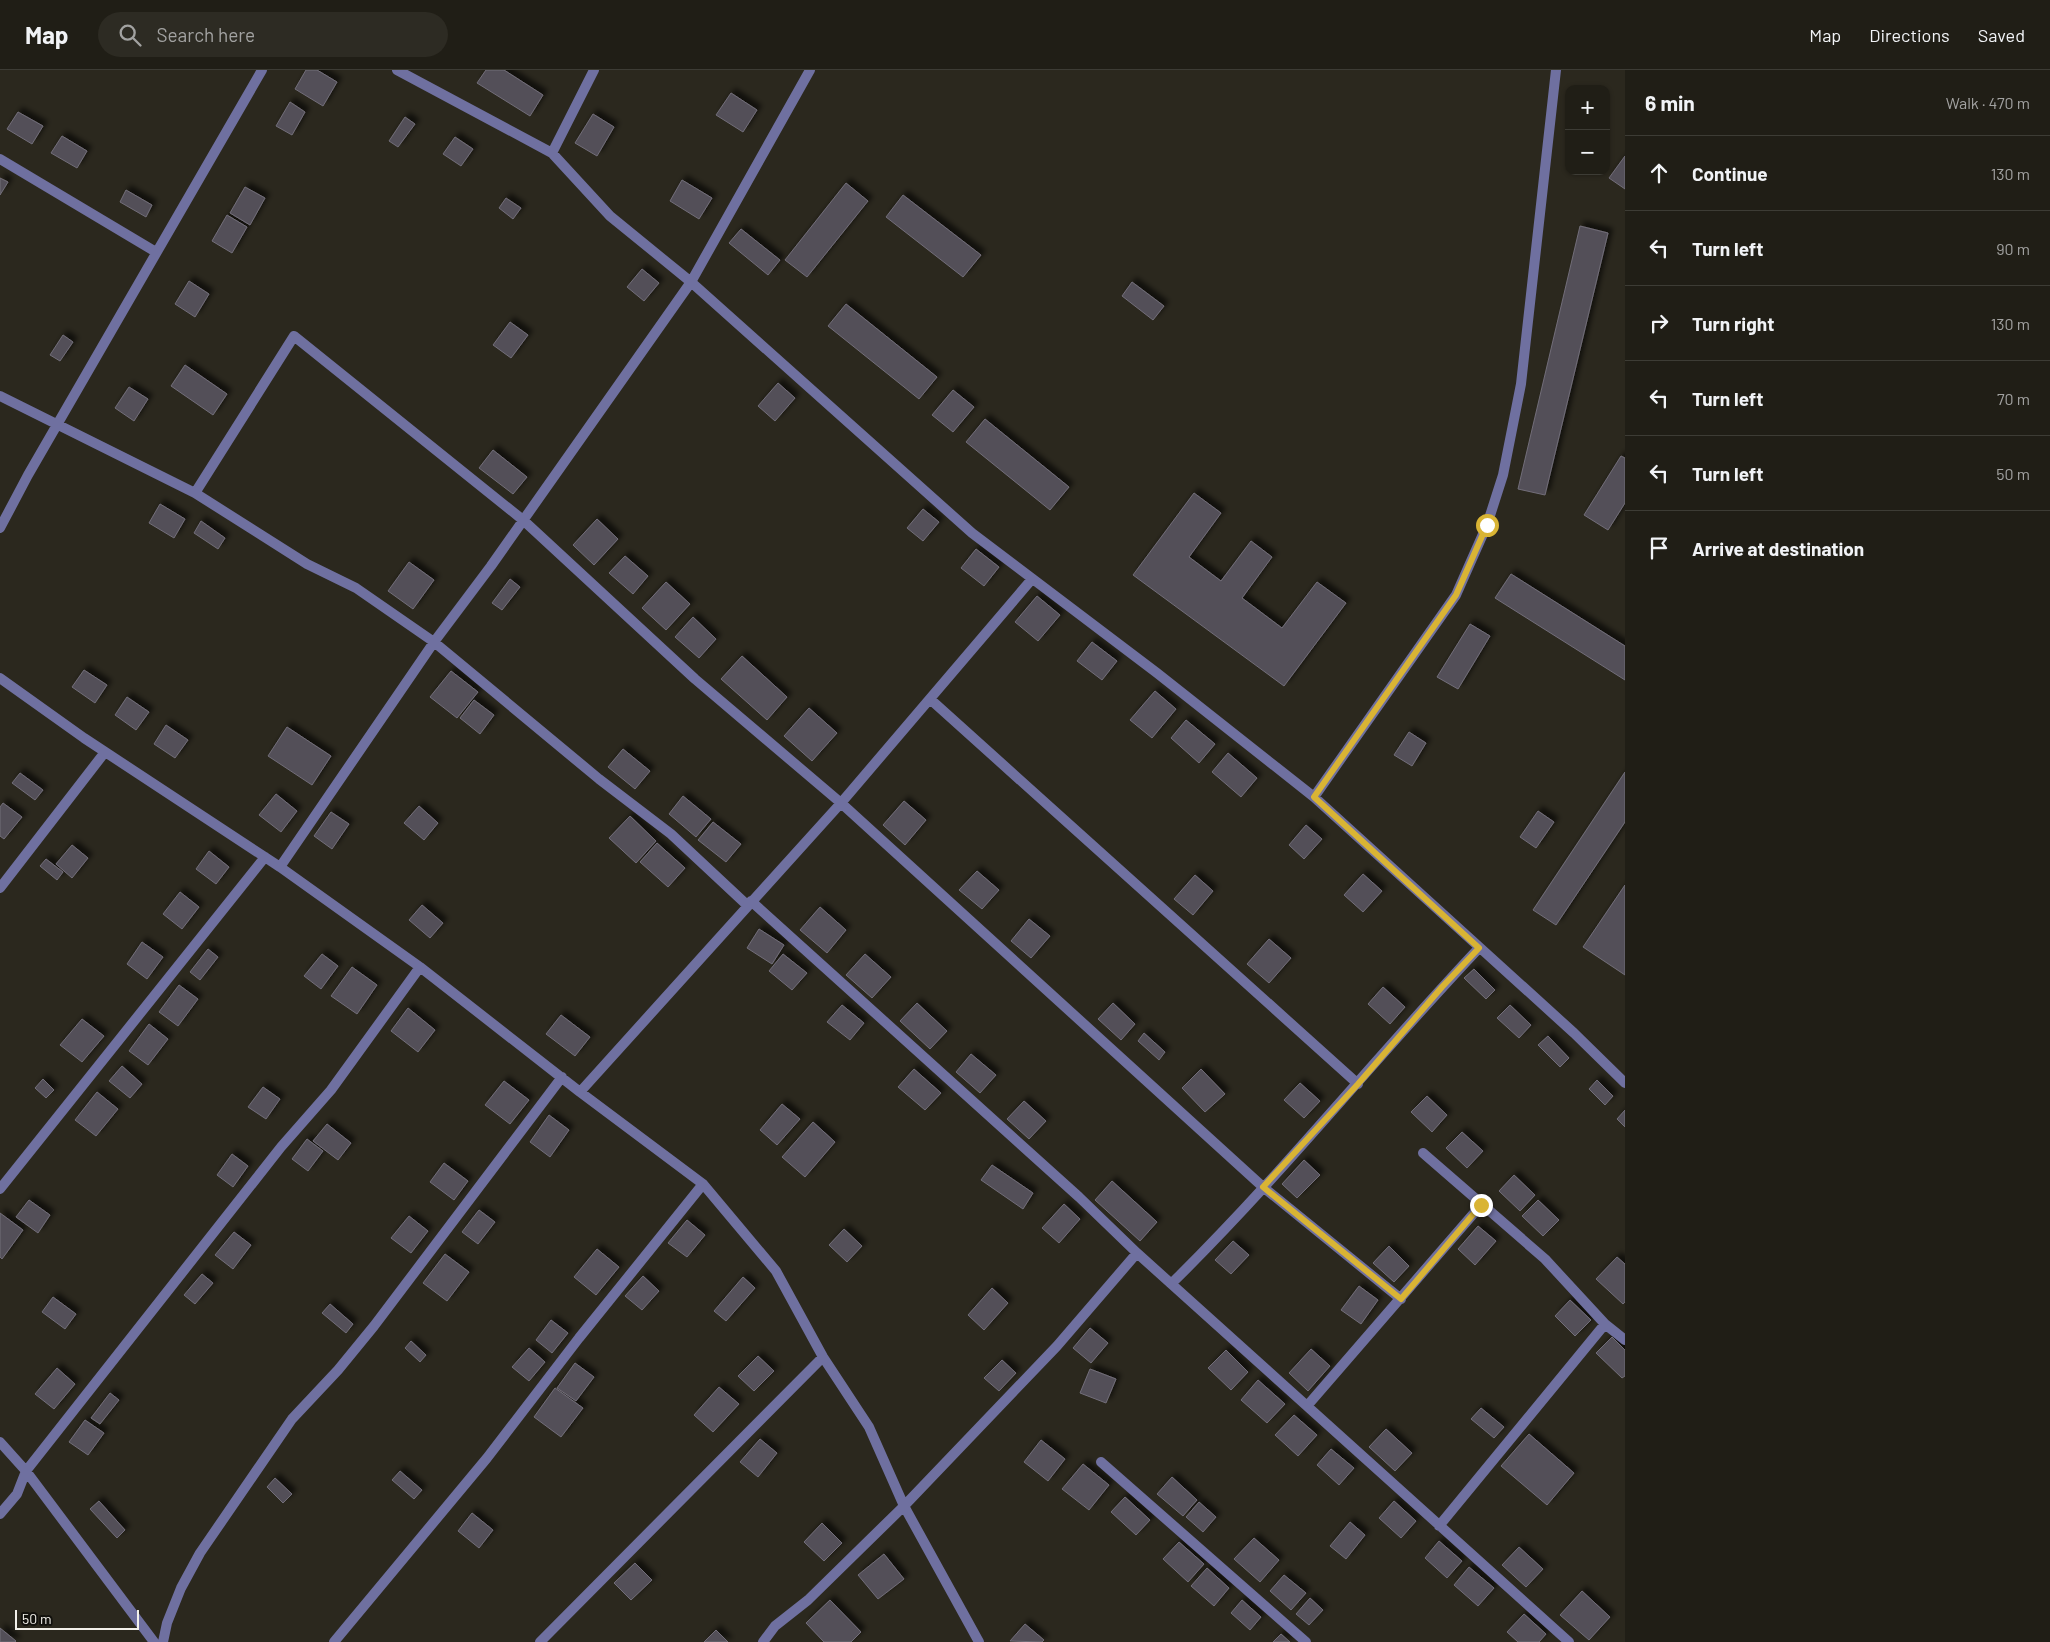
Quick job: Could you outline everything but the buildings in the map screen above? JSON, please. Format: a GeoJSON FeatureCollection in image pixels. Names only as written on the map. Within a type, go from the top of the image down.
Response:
{"type":"FeatureCollection","features":[{"type":"Feature","properties":{"kind":"street"},"geometry":{"type":"LineString","coordinates":[[0,528],[156,252],[262,70]]}},
{"type":"Feature","properties":{"kind":"street"},"geometry":{"type":"LineString","coordinates":[[398,70],[552,153],[610,216],[691,282],[972,533],[1157,673],[1314,797],[1574,1033],[1625,1083]]}},
{"type":"Feature","properties":{"kind":"street"},"geometry":{"type":"LineString","coordinates":[[552,153],[594,70]]}},
{"type":"Feature","properties":{"kind":"street"},"geometry":{"type":"LineString","coordinates":[[280,867],[434,642],[523,520],[691,282],[810,70]]}},
{"type":"Feature","properties":{"kind":"street"},"geometry":{"type":"LineString","coordinates":[[1314,797],[1456,595],[1487,525],[1503,475],[1521,384],[1556,70]]}},
{"type":"Feature","properties":{"kind":"street"},"geometry":{"type":"LineString","coordinates":[[0,159],[156,252]]}},
{"type":"Feature","properties":{"kind":"street"},"geometry":{"type":"LineString","coordinates":[[195,493],[294,336],[523,520],[695,679],[841,803],[1263,1187],[1401,1299]]}},
{"type":"Feature","properties":{"kind":"street"},"geometry":{"type":"LineString","coordinates":[[0,396],[195,493],[307,564],[356,588],[434,642],[598,779],[671,834],[1079,1197],[1137,1252],[1569,1642]]}},
{"type":"Feature","properties":{"kind":"street"},"geometry":{"type":"LineString","coordinates":[[580,1092],[841,803],[1032,579]]}},
{"type":"Feature","properties":{"kind":"street"},"geometry":{"type":"LineString","coordinates":[[0,678],[105,752],[280,867],[420,967],[580,1092],[703,1184],[776,1271],[823,1357],[869,1428],[904,1506],[979,1642]]}},
{"type":"Feature","properties":{"kind":"street"},"geometry":{"type":"LineString","coordinates":[[930,699],[1358,1084]]}},
{"type":"Feature","properties":{"kind":"street"},"geometry":{"type":"LineString","coordinates":[[0,888],[105,752]]}},
{"type":"Feature","properties":{"kind":"street"},"geometry":{"type":"LineString","coordinates":[[0,1189],[265,857]]}},
{"type":"Feature","properties":{"kind":"street"},"geometry":{"type":"LineString","coordinates":[[1172,1283],[1202,1254],[1358,1084],[1442,987],[1479,948]]}},
{"type":"Feature","properties":{"kind":"street"},"geometry":{"type":"LineString","coordinates":[[0,1514],[18,1494],[26,1471],[282,1147],[331,1090],[420,967]]}},
{"type":"Feature","properties":{"kind":"street"},"geometry":{"type":"LineString","coordinates":[[0,1442],[26,1471],[156,1642],[167,1624],[181,1588],[200,1553],[292,1419],[338,1370],[374,1326],[562,1077]]}},
{"type":"Feature","properties":{"kind":"street"},"geometry":{"type":"LineString","coordinates":[[1423,1153],[1545,1259],[1605,1324],[1625,1340]]}},
{"type":"Feature","properties":{"kind":"street"},"geometry":{"type":"LineString","coordinates":[[334,1642],[487,1458],[579,1338],[703,1184]]}},
{"type":"Feature","properties":{"kind":"street"},"geometry":{"type":"LineString","coordinates":[[1307,1406],[1481,1205]]}},
{"type":"Feature","properties":{"kind":"street"},"geometry":{"type":"LineString","coordinates":[[762,1642],[775,1626],[808,1600],[904,1506],[1057,1346],[1137,1252]]}},
{"type":"Feature","properties":{"kind":"street"},"geometry":{"type":"LineString","coordinates":[[1439,1526],[1605,1324]]}},
{"type":"Feature","properties":{"kind":"street"},"geometry":{"type":"LineString","coordinates":[[540,1642],[823,1357]]}},
{"type":"Feature","properties":{"kind":"street"},"geometry":{"type":"LineString","coordinates":[[1101,1462],[1306,1642]]}},
{"type":"Feature","properties":{"kind":"route"},"geometry":{"type":"LineString","coordinates":[[1481,1205],[1401,1299],[1263,1187],[1479,948],[1314,797],[1456,595],[1487,525]]}}]}
